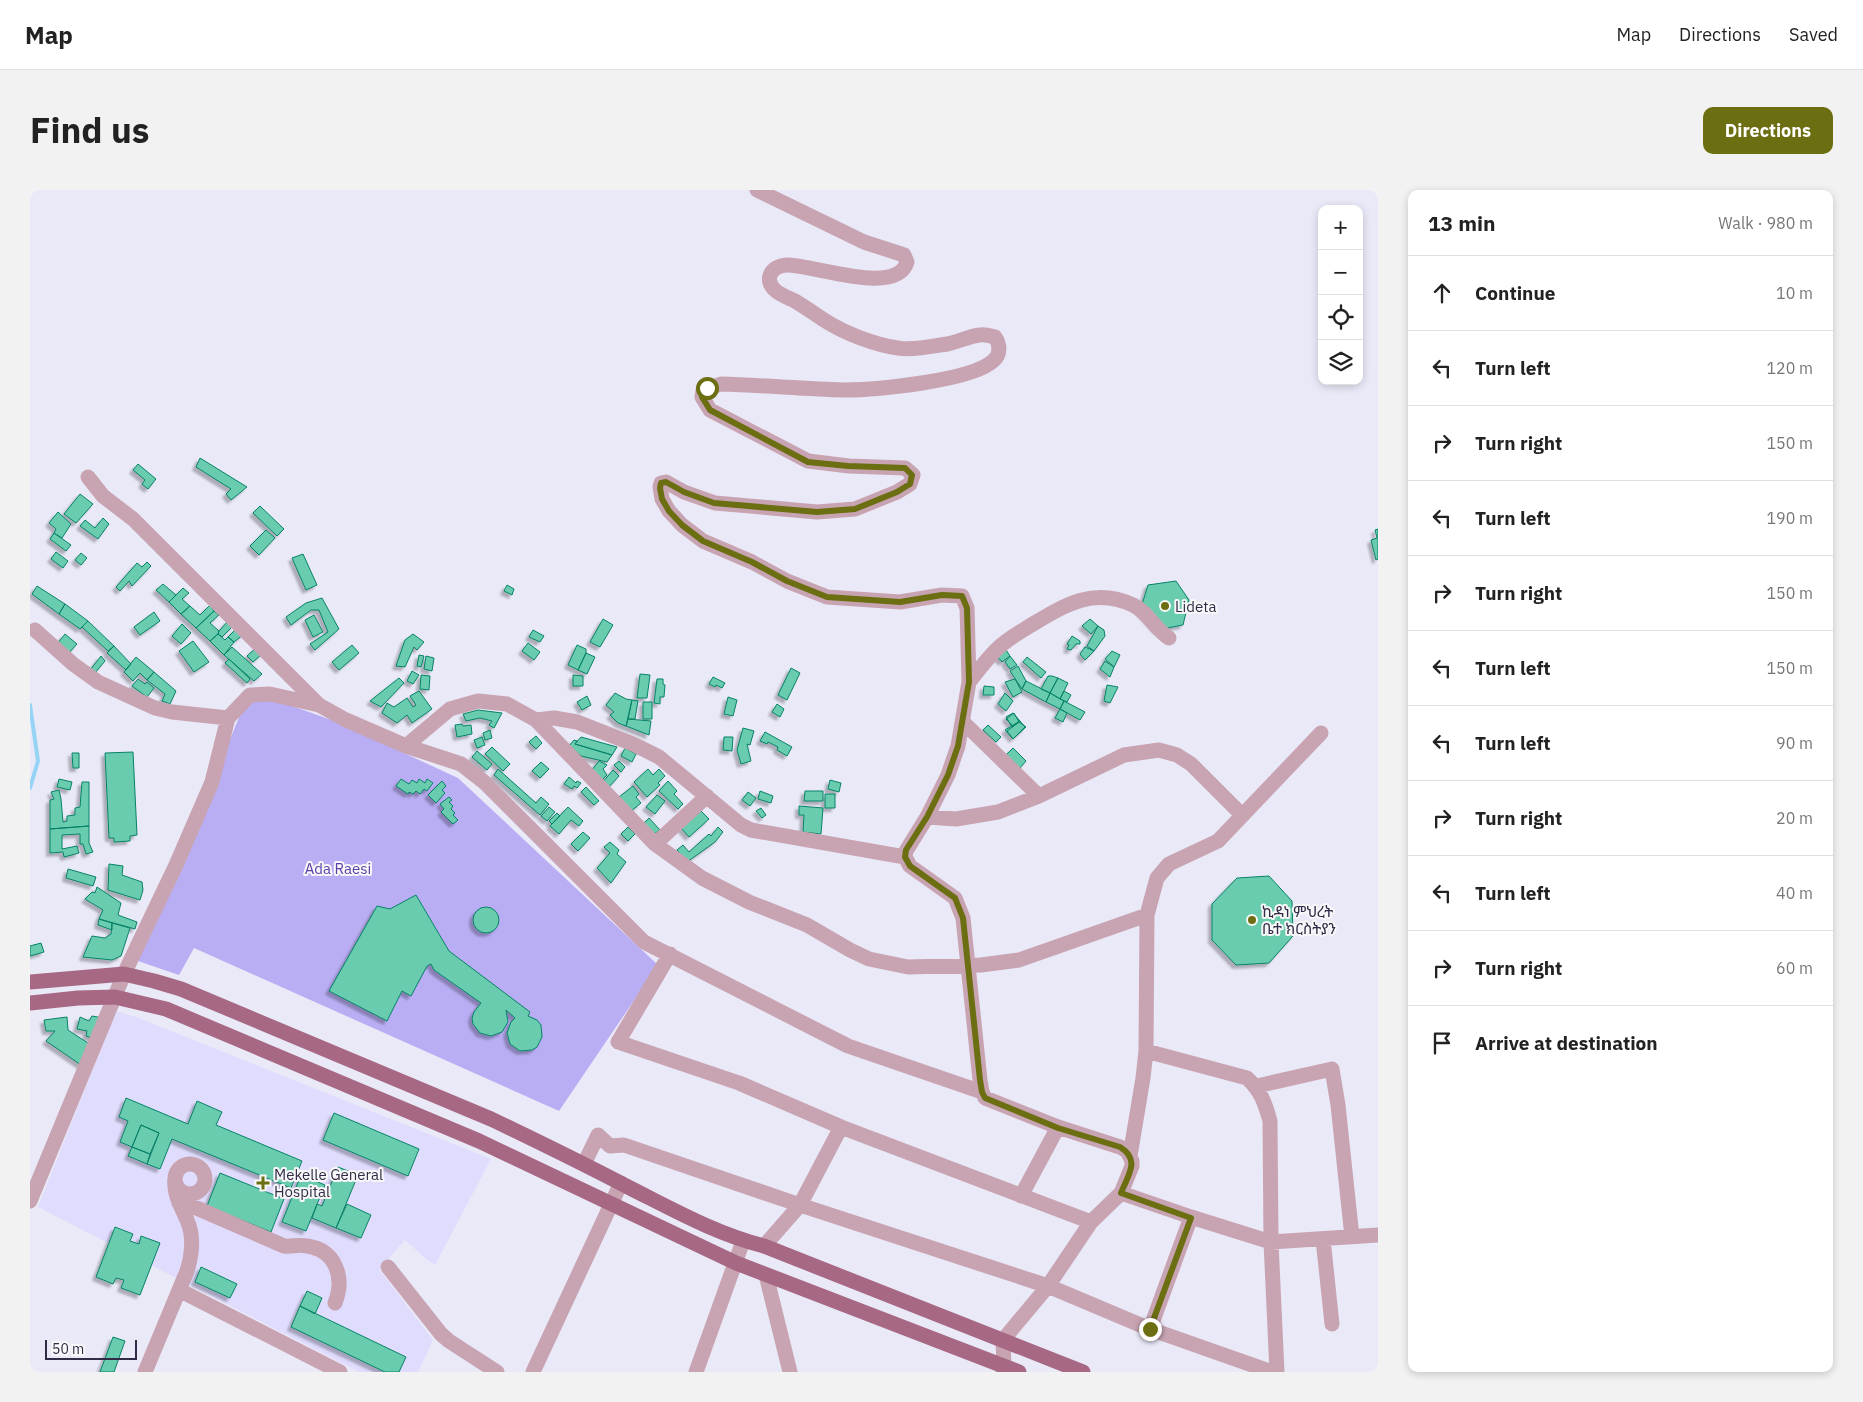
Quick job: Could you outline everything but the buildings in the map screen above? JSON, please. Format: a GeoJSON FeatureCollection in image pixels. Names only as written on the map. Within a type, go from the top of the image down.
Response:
{"type":"FeatureCollection","features":[{"type":"Feature","properties":{"kind":"main road"},"geometry":{"type":"LineString","coordinates":[[30,982],[124,974],[181,989],[482,1115],[706,1225],[743,1241],[764,1246],[1083,1372]]}},
{"type":"Feature","properties":{"kind":"main road"},"geometry":{"type":"LineString","coordinates":[[30,1003],[78,998],[115,998],[166,1009],[480,1141],[736,1263],[1009,1370]]}},
{"type":"Feature","properties":{"kind":"main road"},"geometry":{"type":"LineString","coordinates":[[530,1166],[541,1143]]}},
{"type":"Feature","properties":{"kind":"street"},"geometry":{"type":"LineString","coordinates":[[757,190],[864,242],[904,255],[908,262],[901,272],[881,279],[860,278],[785,265],[776,268],[770,273],[769,281],[775,290],[837,328],[899,349],[950,344],[981,335],[995,337],[999,343],[999,352],[994,361],[973,372],[917,385],[846,390],[721,384],[703,390],[702,397],[710,410],[808,462],[848,466],[905,468],[912,475],[910,484],[897,492],[855,509],[817,512],[714,503],[684,492],[666,482],[661,483],[660,488],[662,499],[669,511],[682,525],[703,541],[752,562],[787,581],[827,597],[900,602],[942,595],[962,596],[967,608],[969,682],[958,746],[948,775],[927,817],[906,850],[905,857],[910,866],[955,898],[963,918],[966,964],[982,1092],[985,1098],[1058,1128],[1120,1147],[1127,1151],[1132,1160],[1132,1166],[1121,1193],[1091,1222],[1048,1286],[1003,1340],[1009,1370]]}},
{"type":"Feature","properties":{"kind":"street"},"geometry":{"type":"LineString","coordinates":[[88,477],[103,496],[133,519],[319,705],[346,720],[406,746],[461,764],[484,782],[644,942],[848,1046],[982,1092]]}},
{"type":"Feature","properties":{"kind":"street"},"geometry":{"type":"LineString","coordinates":[[969,682],[996,650],[1008,640],[1062,606],[1081,600],[1101,597],[1117,598],[1135,606],[1160,632],[1169,638]]}},
{"type":"Feature","properties":{"kind":"street"},"geometry":{"type":"LineString","coordinates":[[34,630],[73,664],[98,682],[155,708],[172,712],[228,718]]}},
{"type":"Feature","properties":{"kind":"street"},"geometry":{"type":"LineString","coordinates":[[30,1201],[124,974],[176,865],[212,782],[228,718],[250,695],[270,694],[319,705]]}},
{"type":"Feature","properties":{"kind":"street"},"geometry":{"type":"LineString","coordinates":[[406,746],[450,710],[478,701],[507,704],[536,720],[655,844],[702,878],[750,902],[807,925],[869,959],[908,966],[981,965],[1019,960],[1147,914]]}},
{"type":"Feature","properties":{"kind":"street"},"geometry":{"type":"LineString","coordinates":[[536,720],[554,718],[577,722],[633,744],[659,757],[741,825],[751,830],[905,857]]}},
{"type":"Feature","properties":{"kind":"street"},"geometry":{"type":"LineString","coordinates":[[963,722],[1039,796]]}},
{"type":"Feature","properties":{"kind":"street"},"geometry":{"type":"LineString","coordinates":[[1130,1156],[1146,1051],[1147,914],[1157,878],[1169,864],[1218,841],[1321,733]]}},
{"type":"Feature","properties":{"kind":"street"},"geometry":{"type":"LineString","coordinates":[[927,817],[956,819],[998,812],[1039,796],[1124,755],[1159,750],[1177,756],[1191,764],[1242,815]]}},
{"type":"Feature","properties":{"kind":"street"},"geometry":{"type":"LineString","coordinates":[[655,844],[707,796]]}},
{"type":"Feature","properties":{"kind":"street"},"geometry":{"type":"LineString","coordinates":[[670,954],[618,1042],[739,1083],[841,1127],[1091,1222]]}},
{"type":"Feature","properties":{"kind":"street"},"geometry":{"type":"LineString","coordinates":[[1146,1051],[1247,1078],[1256,1086],[1265,1104],[1270,1121],[1271,1242],[1277,1372]]}},
{"type":"Feature","properties":{"kind":"street"},"geometry":{"type":"LineString","coordinates":[[1256,1086],[1332,1069],[1338,1105],[1352,1237]]}},
{"type":"Feature","properties":{"kind":"street"},"geometry":{"type":"LineString","coordinates":[[764,1246],[800,1205],[841,1127]]}},
{"type":"Feature","properties":{"kind":"street"},"geometry":{"type":"LineString","coordinates":[[1020,1196],[1058,1128]]}},
{"type":"Feature","properties":{"kind":"street"},"geometry":{"type":"LineString","coordinates":[[584,1164],[598,1134],[610,1146],[624,1145],[1048,1286],[1150,1329],[1272,1372]]}},
{"type":"Feature","properties":{"kind":"street"},"geometry":{"type":"LineString","coordinates":[[145,1372],[191,1257],[192,1244],[185,1205],[175,1189],[175,1178],[180,1168],[185,1164],[196,1165],[201,1169],[205,1180],[200,1190],[185,1205]]}},
{"type":"Feature","properties":{"kind":"street"},"geometry":{"type":"LineString","coordinates":[[175,1178],[176,1184],[183,1192],[189,1194],[200,1190]]}},
{"type":"Feature","properties":{"kind":"street"},"geometry":{"type":"LineString","coordinates":[[533,1372],[621,1183]]}},
{"type":"Feature","properties":{"kind":"street"},"geometry":{"type":"LineString","coordinates":[[1121,1193],[1191,1218],[1271,1242],[1378,1235]]}},
{"type":"Feature","properties":{"kind":"street"},"geometry":{"type":"LineString","coordinates":[[185,1205],[284,1246],[305,1245],[329,1255],[340,1277],[335,1303]]}},
{"type":"Feature","properties":{"kind":"street"},"geometry":{"type":"LineString","coordinates":[[1150,1329],[1191,1218]]}},
{"type":"Feature","properties":{"kind":"street"},"geometry":{"type":"LineString","coordinates":[[1323,1239],[1332,1324]]}},
{"type":"Feature","properties":{"kind":"street"},"geometry":{"type":"LineString","coordinates":[[696,1372],[743,1241]]}},
{"type":"Feature","properties":{"kind":"street"},"geometry":{"type":"LineString","coordinates":[[388,1268],[441,1334],[497,1372]]}},
{"type":"Feature","properties":{"kind":"street"},"geometry":{"type":"LineString","coordinates":[[766,1275],[790,1372]]}},
{"type":"Feature","properties":{"kind":"street"},"geometry":{"type":"LineString","coordinates":[[179,1290],[340,1372]]}},
{"type":"Feature","properties":{"kind":"shaded area","name":"Mekelle General Hospital"},"geometry":{"type":"Polygon","coordinates":[[[116,1011],[136,1017],[491,1159],[435,1265],[405,1240],[379,1269],[433,1340],[418,1372],[359,1372],[38,1207],[116,1011]]]}},
{"type":"Feature","properties":{"kind":"green space","name":"Ada Raesi"},"geometry":{"type":"Polygon","coordinates":[[[267,697],[337,722],[458,778],[658,965],[559,1111],[194,948],[179,975],[138,961],[245,703],[267,697]]]}},
{"type":"Feature","properties":{"kind":"waterway"},"geometry":{"type":"LineString","coordinates":[[30,705],[38,761],[30,788]]}},
{"type":"Feature","properties":{"kind":"place","name":"Lideta"},"geometry":{"type":"Point","coordinates":[1165,606]}},
{"type":"Feature","properties":{"kind":"place","name":"ኪዳነ ምህረት ቤተ ክርስትያን"},"geometry":{"type":"Point","coordinates":[1252,920]}},
{"type":"Feature","properties":{"kind":"place","name":"Mekelle General Hospital"},"geometry":{"type":"Point","coordinates":[263,1183]}},
{"type":"Feature","properties":{"kind":"route"},"geometry":{"type":"LineString","coordinates":[[707,388],[703,390],[702,397],[710,410],[808,462],[848,466],[905,468],[912,475],[910,484],[897,492],[855,509],[817,512],[714,503],[684,492],[666,482],[661,483],[660,488],[662,499],[669,511],[682,525],[703,541],[752,562],[787,581],[827,597],[900,602],[942,595],[962,596],[967,608],[969,632],[969,682],[958,746],[948,775],[927,817],[906,850],[905,857],[910,866],[955,898],[960,908],[963,918],[966,964],[980,1080],[985,1098],[1058,1128],[1120,1147],[1127,1151],[1132,1160],[1132,1166],[1121,1193],[1191,1218],[1150,1329]]}}]}
